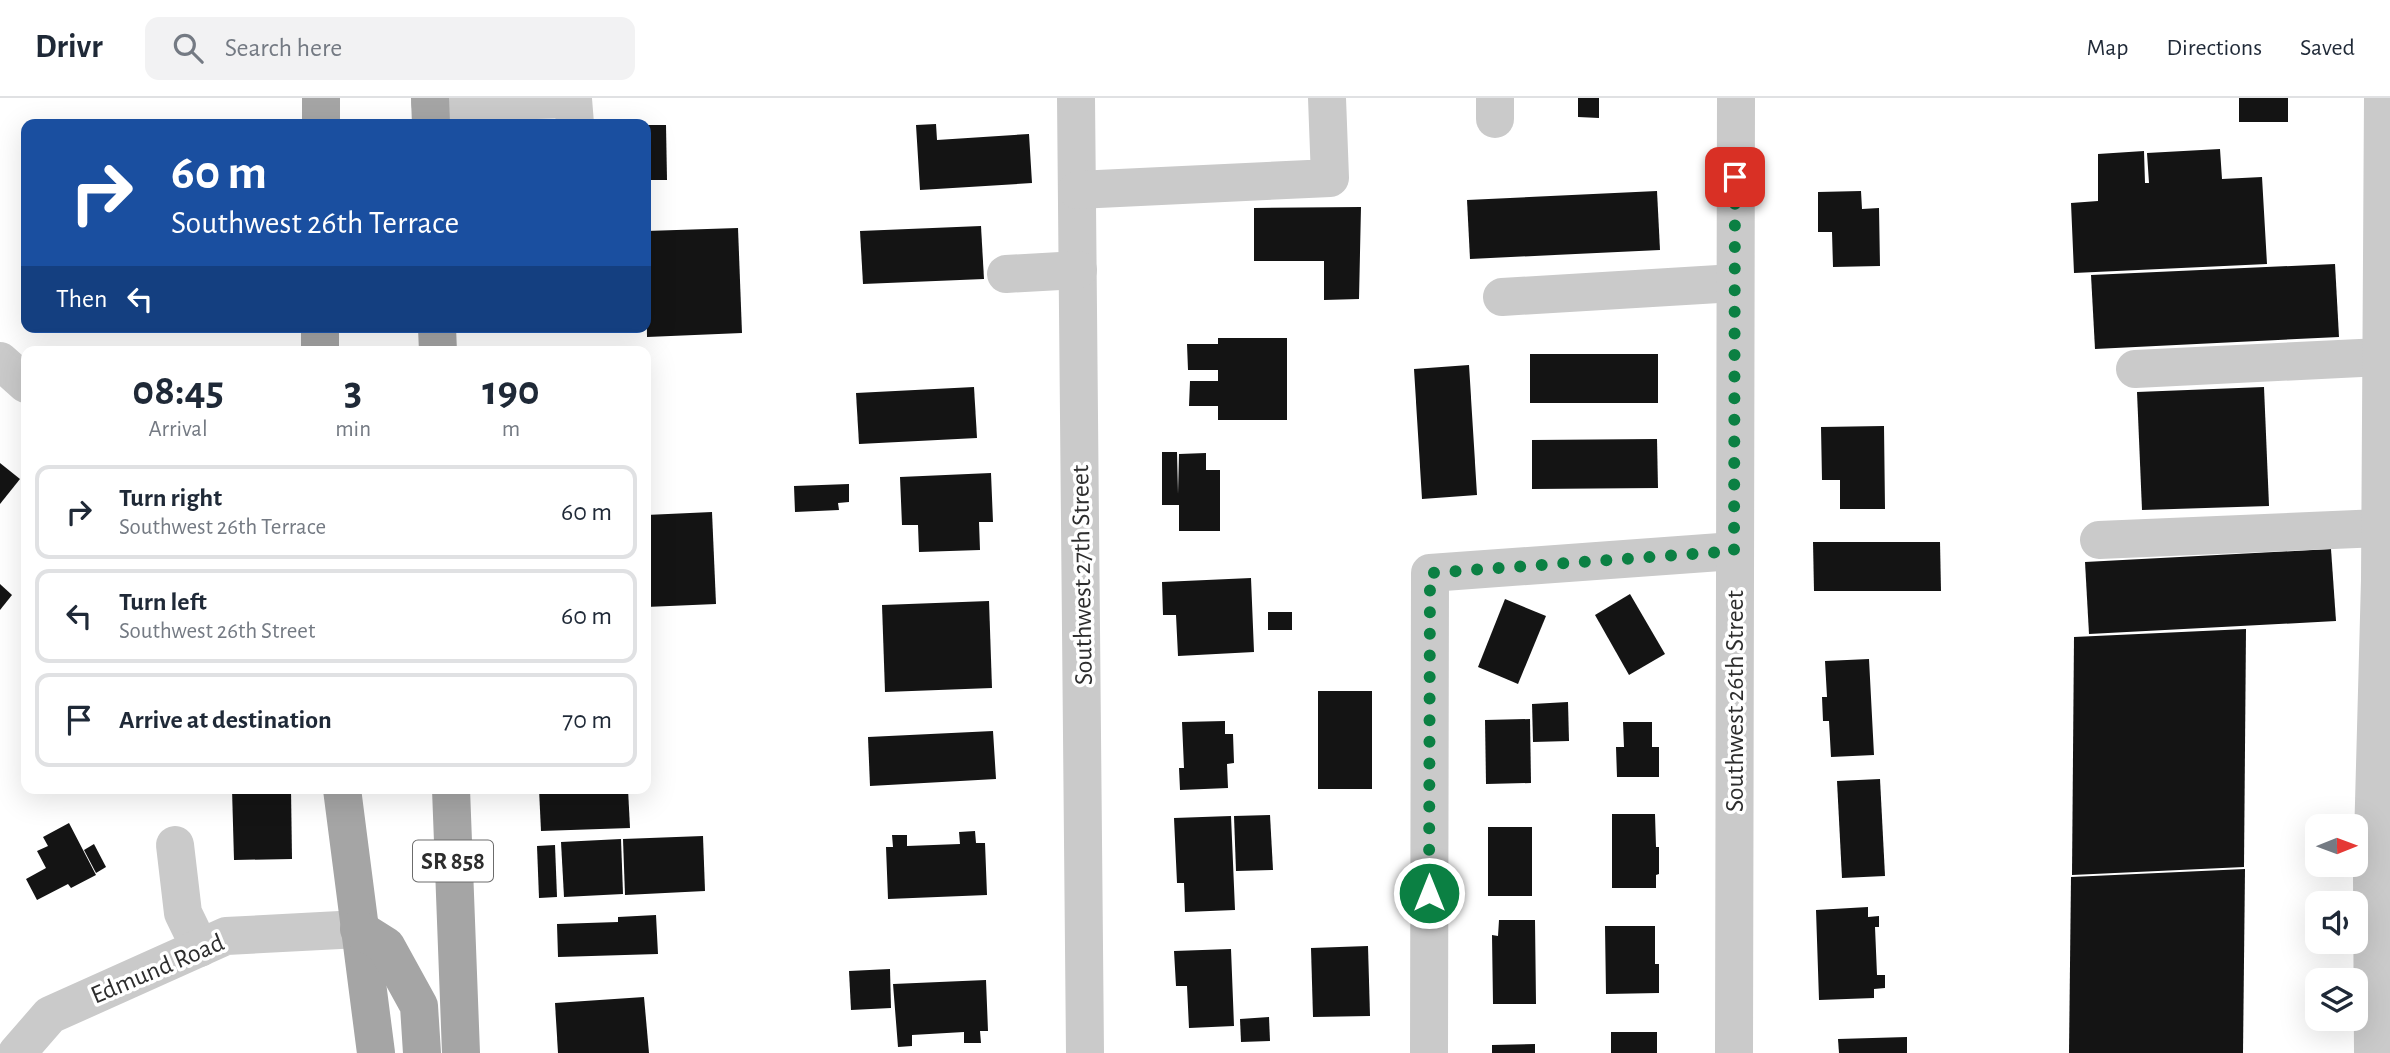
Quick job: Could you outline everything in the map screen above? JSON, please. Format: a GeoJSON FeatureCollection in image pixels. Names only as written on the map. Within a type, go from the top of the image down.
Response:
{"type":"FeatureCollection","features":[{"type":"Feature","properties":{"kind":"main road"},"geometry":{"type":"LineString","coordinates":[[321,98],[321,119]]}},
{"type":"Feature","properties":{"kind":"main road"},"geometry":{"type":"LineString","coordinates":[[343,794],[376,1053]]}},
{"type":"Feature","properties":{"kind":"main road","name":"SR 858"},"geometry":{"type":"LineString","coordinates":[[451,794],[461,1053]]}},
{"type":"Feature","properties":{"kind":"main road"},"geometry":{"type":"LineString","coordinates":[[359,929],[386,946],[419,1006],[422,1053]]}},
{"type":"Feature","properties":{"kind":"street","name":"Southwest 27th Street"},"geometry":{"type":"LineString","coordinates":[[1076,98],[1085,1053]]}},
{"type":"Feature","properties":{"kind":"street"},"geometry":{"type":"LineString","coordinates":[[1077,190],[1330,178],[1327,98]]}},
{"type":"Feature","properties":{"kind":"street","name":"Southwest 26th Street"},"geometry":{"type":"LineString","coordinates":[[1734,1053],[1736,98]]}},
{"type":"Feature","properties":{"kind":"street"},"geometry":{"type":"LineString","coordinates":[[2373,1053],[2382,1007],[2382,705],[2385,580],[2380,528],[2386,153],[2384,98]]}},
{"type":"Feature","properties":{"kind":"street"},"geometry":{"type":"LineString","coordinates":[[430,108],[573,99],[575,119]]}},
{"type":"Feature","properties":{"kind":"street"},"geometry":{"type":"LineString","coordinates":[[1006,274],[1078,270]]}},
{"type":"Feature","properties":{"kind":"street"},"geometry":{"type":"LineString","coordinates":[[1502,297],[1735,283]]}},
{"type":"Feature","properties":{"kind":"street"},"geometry":{"type":"LineString","coordinates":[[2134,369],[2381,357]]}},
{"type":"Feature","properties":{"kind":"street"},"geometry":{"type":"LineString","coordinates":[[0,361],[21,380]]}},
{"type":"Feature","properties":{"kind":"street"},"geometry":{"type":"LineString","coordinates":[[2099,540],[2380,528]]}},
{"type":"Feature","properties":{"kind":"street"},"geometry":{"type":"LineString","coordinates":[[1429,1053],[1430,573],[1734,551]]}},
{"type":"Feature","properties":{"kind":"street"},"geometry":{"type":"LineString","coordinates":[[175,845],[183,913],[200,948]]}},
{"type":"Feature","properties":{"kind":"street","name":"Edmund Road"},"geometry":{"type":"LineString","coordinates":[[18,1053],[50,1015],[226,936],[359,929]]}},
{"type":"Feature","properties":{"kind":"building"},"geometry":{"type":"Polygon","coordinates":[[[1578,98],[1599,98],[1599,118],[1578,117],[1578,98]]]}},
{"type":"Feature","properties":{"kind":"building"},"geometry":{"type":"Polygon","coordinates":[[[2239,98],[2288,98],[2288,122],[2239,122],[2239,98]]]}},
{"type":"Feature","properties":{"kind":"building"},"geometry":{"type":"Polygon","coordinates":[[[936,124],[937,140],[1029,134],[1032,183],[920,190],[916,125],[936,124]]]}},
{"type":"Feature","properties":{"kind":"building"},"geometry":{"type":"Polygon","coordinates":[[[651,125],[666,125],[667,180],[651,180],[651,125]]]}},
{"type":"Feature","properties":{"kind":"building"},"geometry":{"type":"Polygon","coordinates":[[[2220,149],[2222,179],[2262,177],[2267,264],[2074,273],[2071,203],[2098,201],[2098,154],[2144,151],[2145,183],[2149,183],[2147,153],[2220,149]]]}},
{"type":"Feature","properties":{"kind":"building"},"geometry":{"type":"Polygon","coordinates":[[[1657,191],[1660,250],[1470,259],[1467,200],[1657,191]]]}},
{"type":"Feature","properties":{"kind":"building"},"geometry":{"type":"Polygon","coordinates":[[[1861,191],[1862,209],[1879,208],[1880,266],[1833,267],[1832,232],[1818,232],[1818,192],[1861,191]]]}},
{"type":"Feature","properties":{"kind":"building"},"geometry":{"type":"Polygon","coordinates":[[[1361,207],[1359,299],[1324,300],[1324,261],[1254,261],[1254,208],[1361,207]]]}},
{"type":"Feature","properties":{"kind":"building"},"geometry":{"type":"Polygon","coordinates":[[[981,226],[984,279],[863,284],[860,231],[981,226]]]}},
{"type":"Feature","properties":{"kind":"building"},"geometry":{"type":"Polygon","coordinates":[[[738,228],[742,333],[647,337],[647,333],[651,333],[651,231],[738,228]]]}},
{"type":"Feature","properties":{"kind":"building"},"geometry":{"type":"Polygon","coordinates":[[[2335,264],[2339,337],[2095,349],[2091,275],[2335,264]]]}},
{"type":"Feature","properties":{"kind":"building"},"geometry":{"type":"Polygon","coordinates":[[[1218,338],[1287,338],[1287,420],[1218,420],[1218,406],[1189,406],[1190,381],[1218,381],[1218,370],[1188,370],[1187,344],[1218,344],[1218,338]]]}},
{"type":"Feature","properties":{"kind":"building"},"geometry":{"type":"Polygon","coordinates":[[[1530,354],[1658,354],[1658,403],[1530,403],[1530,354]]]}},
{"type":"Feature","properties":{"kind":"building"},"geometry":{"type":"Polygon","coordinates":[[[1469,365],[1477,495],[1422,499],[1414,369],[1469,365]]]}},
{"type":"Feature","properties":{"kind":"building"},"geometry":{"type":"Polygon","coordinates":[[[974,387],[977,438],[859,444],[856,393],[974,387]]]}},
{"type":"Feature","properties":{"kind":"building"},"geometry":{"type":"Polygon","coordinates":[[[2264,387],[2269,506],[2142,510],[2137,392],[2264,387]]]}},
{"type":"Feature","properties":{"kind":"building"},"geometry":{"type":"Polygon","coordinates":[[[1884,426],[1885,509],[1840,509],[1840,480],[1822,480],[1821,427],[1884,426]]]}},
{"type":"Feature","properties":{"kind":"building"},"geometry":{"type":"Polygon","coordinates":[[[1657,439],[1658,488],[1532,489],[1532,440],[1657,439]]]}},
{"type":"Feature","properties":{"kind":"building"},"geometry":{"type":"Polygon","coordinates":[[[1162,452],[1177,452],[1178,494],[1179,454],[1206,453],[1206,470],[1220,470],[1220,531],[1179,531],[1179,505],[1162,505],[1162,452]]]}},
{"type":"Feature","properties":{"kind":"building"},"geometry":{"type":"Polygon","coordinates":[[[0,463],[20,479],[0,504],[0,463]]]}},
{"type":"Feature","properties":{"kind":"building"},"geometry":{"type":"Polygon","coordinates":[[[991,473],[993,522],[979,522],[980,550],[919,552],[918,525],[902,525],[900,477],[991,473]]]}},
{"type":"Feature","properties":{"kind":"building"},"geometry":{"type":"Polygon","coordinates":[[[849,484],[849,502],[838,503],[839,510],[795,512],[794,486],[849,484]]]}},
{"type":"Feature","properties":{"kind":"building"},"geometry":{"type":"Polygon","coordinates":[[[712,512],[716,604],[651,607],[651,515],[712,512]]]}},
{"type":"Feature","properties":{"kind":"building"},"geometry":{"type":"Polygon","coordinates":[[[1813,542],[1940,542],[1941,591],[1814,591],[1813,542]]]}},
{"type":"Feature","properties":{"kind":"building"},"geometry":{"type":"Polygon","coordinates":[[[2331,549],[2336,621],[2089,634],[2085,562],[2331,549]]]}},
{"type":"Feature","properties":{"kind":"building"},"geometry":{"type":"Polygon","coordinates":[[[1251,578],[1254,652],[1178,656],[1176,615],[1163,615],[1162,582],[1251,578]]]}},
{"type":"Feature","properties":{"kind":"building"},"geometry":{"type":"Polygon","coordinates":[[[0,584],[12,595],[0,610],[0,584]]]}},
{"type":"Feature","properties":{"kind":"building"},"geometry":{"type":"Polygon","coordinates":[[[1630,594],[1665,654],[1629,675],[1595,615],[1630,594]]]}},
{"type":"Feature","properties":{"kind":"building"},"geometry":{"type":"Polygon","coordinates":[[[1505,599],[1546,616],[1518,684],[1478,667],[1505,599]]]}},
{"type":"Feature","properties":{"kind":"building"},"geometry":{"type":"Polygon","coordinates":[[[989,601],[992,688],[885,692],[882,605],[989,601]]]}},
{"type":"Feature","properties":{"kind":"building"},"geometry":{"type":"Polygon","coordinates":[[[1268,612],[1292,612],[1292,630],[1268,630],[1268,612]]]}},
{"type":"Feature","properties":{"kind":"building"},"geometry":{"type":"Polygon","coordinates":[[[2246,629],[2244,867],[2072,875],[2074,637],[2246,629]]]}},
{"type":"Feature","properties":{"kind":"building"},"geometry":{"type":"Polygon","coordinates":[[[1869,659],[1874,755],[1831,757],[1829,721],[1823,721],[1822,697],[1827,697],[1825,661],[1869,659]]]}},
{"type":"Feature","properties":{"kind":"building"},"geometry":{"type":"Polygon","coordinates":[[[1318,691],[1372,691],[1372,789],[1318,789],[1318,691]]]}},
{"type":"Feature","properties":{"kind":"building"},"geometry":{"type":"Polygon","coordinates":[[[1568,702],[1569,741],[1533,742],[1532,704],[1568,702]]]}},
{"type":"Feature","properties":{"kind":"building"},"geometry":{"type":"Polygon","coordinates":[[[1530,719],[1531,783],[1486,784],[1485,720],[1530,719]]]}},
{"type":"Feature","properties":{"kind":"building"},"geometry":{"type":"Polygon","coordinates":[[[1225,721],[1225,734],[1233,734],[1234,763],[1227,764],[1228,788],[1180,790],[1179,768],[1184,768],[1182,722],[1225,721]]]}},
{"type":"Feature","properties":{"kind":"building"},"geometry":{"type":"Polygon","coordinates":[[[1623,722],[1652,722],[1652,747],[1659,747],[1659,777],[1617,777],[1616,747],[1624,747],[1623,722]]]}},
{"type":"Feature","properties":{"kind":"building"},"geometry":{"type":"Polygon","coordinates":[[[993,731],[996,779],[870,786],[868,737],[993,731]]]}},
{"type":"Feature","properties":{"kind":"building"},"geometry":{"type":"Polygon","coordinates":[[[1880,779],[1885,876],[1842,878],[1837,781],[1880,779]]]}},
{"type":"Feature","properties":{"kind":"building"},"geometry":{"type":"Polygon","coordinates":[[[232,794],[291,794],[292,859],[234,860],[232,794]]]}},
{"type":"Feature","properties":{"kind":"building"},"geometry":{"type":"Polygon","coordinates":[[[539,794],[628,794],[630,828],[541,831],[539,794]]]}},
{"type":"Feature","properties":{"kind":"building"},"geometry":{"type":"Polygon","coordinates":[[[1612,814],[1655,814],[1656,847],[1659,847],[1656,888],[1612,888],[1612,814]]]}},
{"type":"Feature","properties":{"kind":"building"},"geometry":{"type":"Polygon","coordinates":[[[1270,815],[1273,870],[1236,871],[1234,816],[1270,815]]]}},
{"type":"Feature","properties":{"kind":"building"},"geometry":{"type":"Polygon","coordinates":[[[1231,816],[1235,910],[1185,912],[1184,883],[1177,883],[1174,818],[1231,816]]]}},
{"type":"Feature","properties":{"kind":"building"},"geometry":{"type":"Polygon","coordinates":[[[69,823],[96,875],[71,888],[68,884],[37,900],[26,879],[46,868],[37,851],[48,846],[43,837],[69,823]]]}},
{"type":"Feature","properties":{"kind":"building"},"geometry":{"type":"Polygon","coordinates":[[[1488,827],[1532,827],[1532,896],[1488,896],[1488,827]]]}},
{"type":"Feature","properties":{"kind":"building"},"geometry":{"type":"Polygon","coordinates":[[[975,831],[976,843],[985,843],[987,895],[888,899],[886,847],[893,847],[892,835],[907,835],[907,846],[960,844],[959,832],[975,831]]]}},
{"type":"Feature","properties":{"kind":"building"},"geometry":{"type":"Polygon","coordinates":[[[703,836],[705,891],[625,895],[623,839],[703,836]]]}},
{"type":"Feature","properties":{"kind":"building"},"geometry":{"type":"Polygon","coordinates":[[[621,839],[623,894],[564,897],[561,842],[621,839]]]}},
{"type":"Feature","properties":{"kind":"building"},"geometry":{"type":"Polygon","coordinates":[[[94,844],[106,867],[96,873],[84,850],[94,844]]]}},
{"type":"Feature","properties":{"kind":"building"},"geometry":{"type":"Polygon","coordinates":[[[555,845],[557,897],[539,898],[537,846],[555,845]]]}},
{"type":"Feature","properties":{"kind":"building"},"geometry":{"type":"Polygon","coordinates":[[[2245,869],[2243,1053],[2069,1053],[2071,877],[2245,869]]]}},
{"type":"Feature","properties":{"kind":"building"},"geometry":{"type":"Polygon","coordinates":[[[1868,907],[1868,917],[1879,916],[1879,927],[1875,927],[1877,975],[1885,975],[1885,988],[1874,989],[1874,998],[1819,1000],[1816,910],[1868,907]]]}},
{"type":"Feature","properties":{"kind":"building"},"geometry":{"type":"Polygon","coordinates":[[[656,915],[658,954],[558,957],[557,924],[618,922],[618,917],[656,915]]]}},
{"type":"Feature","properties":{"kind":"building"},"geometry":{"type":"Polygon","coordinates":[[[1499,920],[1535,920],[1536,1004],[1493,1004],[1492,935],[1498,936],[1499,920]]]}},
{"type":"Feature","properties":{"kind":"building"},"geometry":{"type":"Polygon","coordinates":[[[1605,926],[1655,926],[1655,964],[1659,964],[1659,993],[1606,994],[1605,926]]]}},
{"type":"Feature","properties":{"kind":"building"},"geometry":{"type":"Polygon","coordinates":[[[1368,946],[1370,1016],[1313,1017],[1311,948],[1368,946]]]}},
{"type":"Feature","properties":{"kind":"building"},"geometry":{"type":"Polygon","coordinates":[[[1231,949],[1234,1026],[1189,1028],[1187,986],[1176,986],[1174,951],[1231,949]]]}},
{"type":"Feature","properties":{"kind":"building"},"geometry":{"type":"Polygon","coordinates":[[[890,969],[891,1008],[851,1010],[849,971],[890,969]]]}},
{"type":"Feature","properties":{"kind":"building"},"geometry":{"type":"Polygon","coordinates":[[[986,980],[988,1031],[980,1031],[981,1043],[964,1043],[964,1032],[912,1035],[912,1046],[898,1047],[893,984],[986,980]]]}},
{"type":"Feature","properties":{"kind":"building"},"geometry":{"type":"Polygon","coordinates":[[[644,997],[649,1053],[558,1053],[555,1003],[644,997]]]}},
{"type":"Feature","properties":{"kind":"building"},"geometry":{"type":"Polygon","coordinates":[[[1269,1017],[1270,1041],[1241,1042],[1240,1019],[1269,1017]]]}},
{"type":"Feature","properties":{"kind":"building"},"geometry":{"type":"Polygon","coordinates":[[[1611,1032],[1657,1032],[1657,1053],[1611,1053],[1611,1032]]]}},
{"type":"Feature","properties":{"kind":"building"},"geometry":{"type":"Polygon","coordinates":[[[1907,1037],[1907,1053],[1839,1053],[1838,1039],[1907,1037]]]}},
{"type":"Feature","properties":{"kind":"building"},"geometry":{"type":"Polygon","coordinates":[[[1535,1044],[1535,1053],[1492,1053],[1492,1045],[1535,1044]]]}},
{"type":"Feature","properties":{"kind":"route"},"geometry":{"type":"LineString","coordinates":[[1429,893],[1430,573],[1734,551],[1735,177]]}}]}
